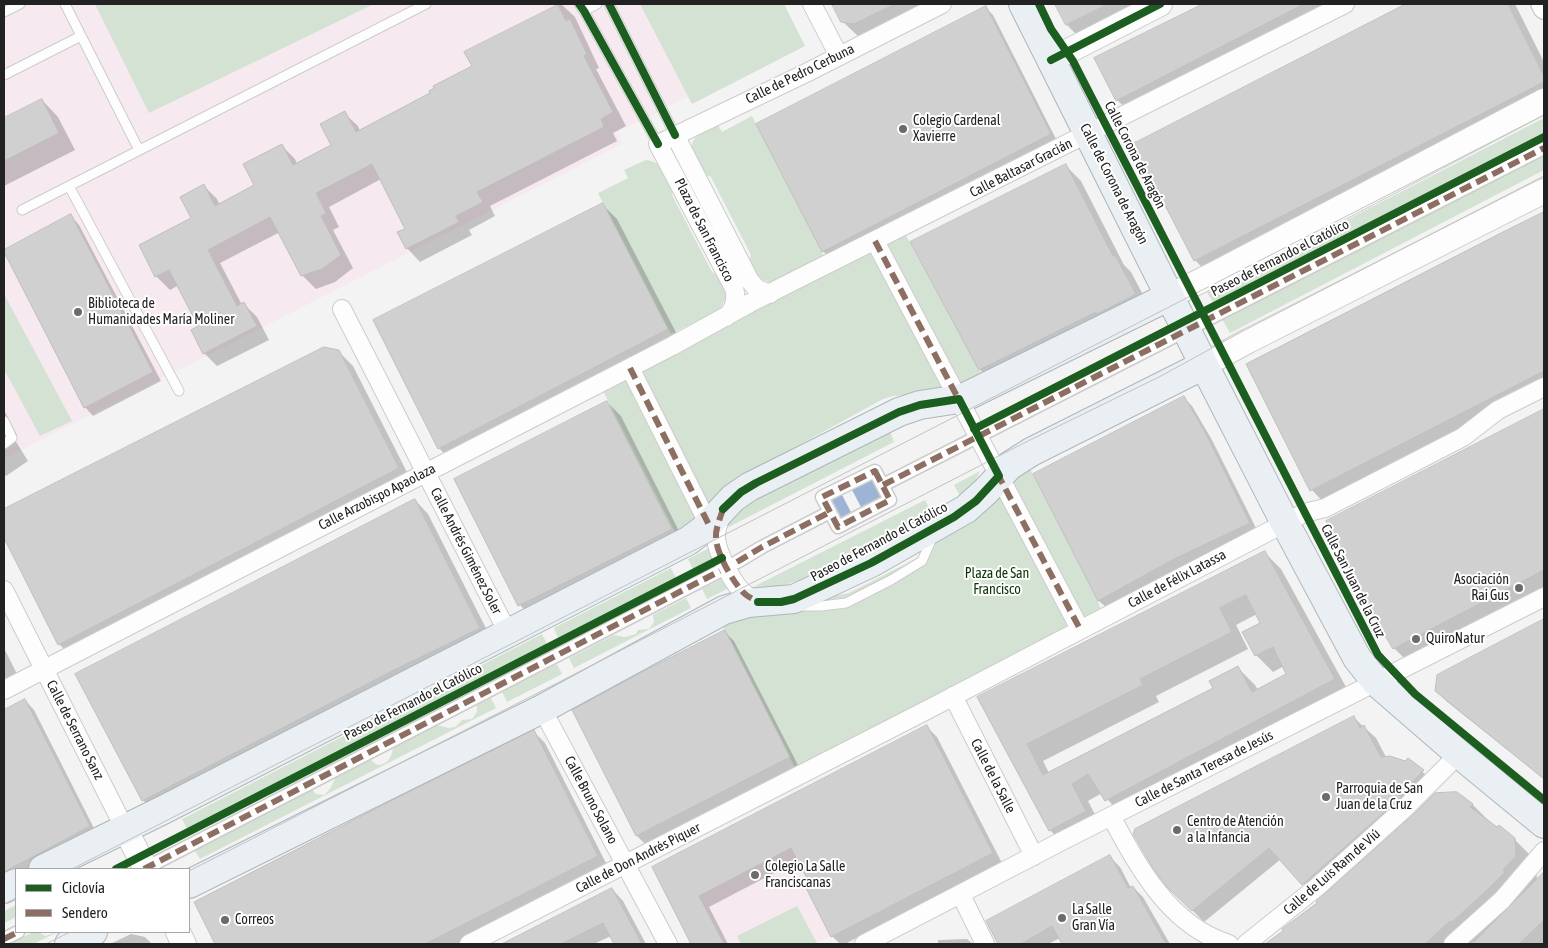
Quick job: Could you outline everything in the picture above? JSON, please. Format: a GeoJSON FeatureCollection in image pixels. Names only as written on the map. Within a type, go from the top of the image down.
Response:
{"type":"FeatureCollection","features":[{"type":"Feature","properties":{"kind":"main road","name":"Calle de Corona de Aragón"},"geometry":{"type":"LineString","coordinates":[[1023,4],[1204,365]]}},
{"type":"Feature","properties":{"kind":"main road"},"geometry":{"type":"LineString","coordinates":[[1050,60],[1160,4]]}},
{"type":"Feature","properties":{"kind":"main road","name":"Paseo de Fernando el Católico"},"geometry":{"type":"LineString","coordinates":[[44,868],[125,829],[688,541],[716,517],[733,498],[749,487],[899,412],[920,405],[959,399],[995,383],[1222,270],[1544,101]]}},
{"type":"Feature","properties":{"kind":"main road","name":"Paseo de Fernando el Católico"},"geometry":{"type":"LineString","coordinates":[[190,884],[542,709],[724,610],[739,605],[794,599],[871,563],[971,505],[1014,462],[1040,446],[1204,365],[1248,340],[1544,191]]}},
{"type":"Feature","properties":{"kind":"main road"},"geometry":{"type":"LineString","coordinates":[[1204,365],[1357,658],[1376,682],[1544,824]]}},
{"type":"Feature","properties":{"kind":"main road","name":"Calle de Serrano Sanz"},"geometry":{"type":"LineString","coordinates":[[125,829],[144,868]]}},
{"type":"Feature","properties":{"kind":"main road"},"geometry":{"type":"LineString","coordinates":[[69,944],[91,933]]}},
{"type":"Feature","properties":{"kind":"street"},"geometry":{"type":"LineString","coordinates":[[812,4],[839,56]]}},
{"type":"Feature","properties":{"kind":"street","name":"Calle de Pedro Cerbuna"},"geometry":{"type":"LineString","coordinates":[[658,144],[942,4]]}},
{"type":"Feature","properties":{"kind":"street","name":"Calle Baltasar Gracián"},"geometry":{"type":"LineString","coordinates":[[750,304],[1345,4]]}},
{"type":"Feature","properties":{"kind":"street"},"geometry":{"type":"LineString","coordinates":[[1542,4],[1544,8]]}},
{"type":"Feature","properties":{"kind":"street","name":"Plaza de San Francisco"},"geometry":{"type":"LineString","coordinates":[[675,135],[750,281],[757,289],[770,294]]}},
{"type":"Feature","properties":{"kind":"street","name":"Plaza de San Francisco"},"geometry":{"type":"LineString","coordinates":[[658,144],[734,288],[735,304],[726,316]]}},
{"type":"Feature","properties":{"kind":"street","name":"Paseo de Fernando el Católico"},"geometry":{"type":"LineString","coordinates":[[978,437],[1544,148]]}},
{"type":"Feature","properties":{"kind":"street"},"geometry":{"type":"LineString","coordinates":[[875,241],[1080,629]]}},
{"type":"Feature","properties":{"kind":"street","name":"Calle Arzobispo Apaolaza"},"geometry":{"type":"LineString","coordinates":[[4,690],[630,368],[750,304]]}},
{"type":"Feature","properties":{"kind":"street","name":"Calle Andrés Giménez Soler"},"geometry":{"type":"LineString","coordinates":[[342,309],[508,633]]}},
{"type":"Feature","properties":{"kind":"street"},"geometry":{"type":"LineString","coordinates":[[630,368],[716,517],[717,546],[740,589],[744,593],[770,602]]}},
{"type":"Feature","properties":{"kind":"street","name":"Calle de Félix Latassa"},"geometry":{"type":"LineString","coordinates":[[807,771],[1304,513],[1325,508],[1463,437],[1498,410],[1544,387]]}},
{"type":"Feature","properties":{"kind":"street"},"geometry":{"type":"LineString","coordinates":[[883,485],[978,437]]}},
{"type":"Feature","properties":{"kind":"street"},"geometry":{"type":"LineString","coordinates":[[875,470],[890,500],[838,528],[830,512],[822,497],[875,470]]}},
{"type":"Feature","properties":{"kind":"street"},"geometry":{"type":"LineString","coordinates":[[737,562],[830,512]]}},
{"type":"Feature","properties":{"kind":"street","name":"Paseo de Fernando el Católico"},"geometry":{"type":"LineString","coordinates":[[147,868],[720,571]]}},
{"type":"Feature","properties":{"kind":"street","name":"Calle de Serrano Sanz"},"geometry":{"type":"LineString","coordinates":[[4,590],[125,829]]}},
{"type":"Feature","properties":{"kind":"street","name":"Calle de Santa Teresa de Jesús"},"geometry":{"type":"LineString","coordinates":[[864,944],[1111,816],[1544,597]]}},
{"type":"Feature","properties":{"kind":"street","name":"Calle de la Salle"},"geometry":{"type":"LineString","coordinates":[[953,696],[1034,856]]}},
{"type":"Feature","properties":{"kind":"street","name":"Calle Bruno Solano"},"geometry":{"type":"LineString","coordinates":[[542,709],[668,944]]}},
{"type":"Feature","properties":{"kind":"street","name":"Calle de Luis Ram de Viú"},"geometry":{"type":"LineString","coordinates":[[1246,944],[1317,887],[1406,808],[1459,754]]}},
{"type":"Feature","properties":{"kind":"street","name":"Calle de Don Andrés Piquer"},"geometry":{"type":"LineString","coordinates":[[469,944],[807,771]]}},
{"type":"Feature","properties":{"kind":"street"},"geometry":{"type":"LineString","coordinates":[[1111,816],[1138,865],[1166,901],[1208,936],[1229,944]]}},
{"type":"Feature","properties":{"kind":"street"},"geometry":{"type":"LineString","coordinates":[[1453,944],[1502,900],[1544,851]]}},
{"type":"Feature","properties":{"kind":"street"},"geometry":{"type":"LineString","coordinates":[[961,895],[985,944]]}},
{"type":"Feature","properties":{"kind":"street"},"geometry":{"type":"LineString","coordinates":[[4,939],[16,933]]}},
{"type":"Feature","properties":{"kind":"lane"},"geometry":{"type":"LineString","coordinates":[[4,12],[20,4]]}},
{"type":"Feature","properties":{"kind":"lane"},"geometry":{"type":"LineString","coordinates":[[65,4],[139,150]]}},
{"type":"Feature","properties":{"kind":"lane"},"geometry":{"type":"LineString","coordinates":[[403,4],[408,13]]}},
{"type":"Feature","properties":{"kind":"lane"},"geometry":{"type":"LineString","coordinates":[[22,210],[426,4]]}},
{"type":"Feature","properties":{"kind":"lane"},"geometry":{"type":"LineString","coordinates":[[597,4],[581,7],[658,144]]}},
{"type":"Feature","properties":{"kind":"lane"},"geometry":{"type":"LineString","coordinates":[[610,4],[675,135]]}},
{"type":"Feature","properties":{"kind":"lane"},"geometry":{"type":"LineString","coordinates":[[4,75],[80,36]]}},
{"type":"Feature","properties":{"kind":"lane"},"geometry":{"type":"LineString","coordinates":[[69,186],[179,391]]}},
{"type":"Feature","properties":{"kind":"lane"},"geometry":{"type":"LineString","coordinates":[[4,421],[12,438],[4,444]]}},
{"type":"Feature","properties":{"kind":"shaded area"},"geometry":{"type":"Polygon","coordinates":[[[4,4],[784,4],[805,46],[692,104],[688,97],[616,132],[622,144],[4,459],[4,4]]]}},
{"type":"Feature","properties":{"kind":"shaded area","name":"Colegio La Salle Franciscanas"},"geometry":{"type":"Polygon","coordinates":[[[792,795],[844,929],[815,944],[691,944],[652,867],[792,795]]]}},
{"type":"Feature","properties":{"kind":"green space"},"geometry":{"type":"Polygon","coordinates":[[[95,4],[374,4],[149,113],[95,4]]]}},
{"type":"Feature","properties":{"kind":"green space"},"geometry":{"type":"Polygon","coordinates":[[[640,4],[784,4],[805,46],[692,104],[640,4]]]}},
{"type":"Feature","properties":{"kind":"green space"},"geometry":{"type":"Polygon","coordinates":[[[752,116],[825,258],[772,283],[759,279],[748,265],[751,255],[711,177],[701,173],[692,148],[695,138],[700,133],[717,123],[722,132],[752,116]]]}},
{"type":"Feature","properties":{"kind":"green space"},"geometry":{"type":"Polygon","coordinates":[[[1544,118],[1544,170],[1230,333],[1207,292],[1544,118]]]}},
{"type":"Feature","properties":{"kind":"green space"},"geometry":{"type":"Polygon","coordinates":[[[646,160],[661,165],[669,175],[674,184],[672,195],[712,272],[721,276],[727,295],[720,310],[671,334],[598,193],[628,178],[624,170],[646,160]]]}},
{"type":"Feature","properties":{"kind":"green space"},"geometry":{"type":"Polygon","coordinates":[[[905,234],[985,381],[921,394],[893,396],[883,399],[739,478],[679,540],[602,389],[905,234]]]}},
{"type":"Feature","properties":{"kind":"green space"},"geometry":{"type":"Polygon","coordinates":[[[4,294],[72,421],[40,436],[4,369],[4,294]]]}},
{"type":"Feature","properties":{"kind":"green space"},"geometry":{"type":"Polygon","coordinates":[[[888,427],[894,442],[723,530],[724,526],[748,501],[888,427]]]}},
{"type":"Feature","properties":{"kind":"green space","name":"Plaza de San Francisco"},"geometry":{"type":"Polygon","coordinates":[[[1026,461],[1098,601],[1101,611],[795,768],[718,617],[849,593],[919,557],[928,536],[1026,461]]]}},
{"type":"Feature","properties":{"kind":"green space"},"geometry":{"type":"Polygon","coordinates":[[[980,471],[975,482],[960,496],[954,485],[980,471]]]}},
{"type":"Feature","properties":{"kind":"green space"},"geometry":{"type":"Polygon","coordinates":[[[925,500],[932,513],[804,579],[782,586],[753,587],[925,500]]]}},
{"type":"Feature","properties":{"kind":"green space"},"geometry":{"type":"Polygon","coordinates":[[[709,548],[714,558],[693,569],[688,559],[709,548]]]}},
{"type":"Feature","properties":{"kind":"green space"},"geometry":{"type":"Polygon","coordinates":[[[671,568],[676,578],[558,638],[554,628],[671,568]]]}},
{"type":"Feature","properties":{"kind":"green space"},"geometry":{"type":"Polygon","coordinates":[[[724,578],[729,588],[707,599],[702,589],[724,578]]]}},
{"type":"Feature","properties":{"kind":"green space"},"geometry":{"type":"Polygon","coordinates":[[[686,598],[691,608],[574,668],[569,658],[614,635],[624,637],[636,634],[638,630],[649,629],[654,622],[653,615],[686,598]]]}},
{"type":"Feature","properties":{"kind":"green space"},"geometry":{"type":"Polygon","coordinates":[[[542,634],[547,644],[187,829],[182,819],[542,634]]]}},
{"type":"Feature","properties":{"kind":"green space"},"geometry":{"type":"Polygon","coordinates":[[[557,664],[562,674],[507,702],[502,692],[557,664]]]}},
{"type":"Feature","properties":{"kind":"green space"},"geometry":{"type":"Polygon","coordinates":[[[491,698],[496,708],[200,859],[194,849],[312,789],[316,794],[324,795],[330,789],[336,777],[370,759],[377,765],[384,764],[392,754],[393,747],[437,725],[448,728],[455,727],[462,720],[472,719],[477,712],[477,705],[491,698]]]}},
{"type":"Feature","properties":{"kind":"green space"},"geometry":{"type":"Polygon","coordinates":[[[15,906],[15,918],[4,923],[4,911],[15,906]]]}},
{"type":"Feature","properties":{"kind":"green space"},"geometry":{"type":"Polygon","coordinates":[[[797,906],[817,943],[741,944],[737,936],[797,906]]]}},
{"type":"Feature","properties":{"kind":"green space"},"geometry":{"type":"Polygon","coordinates":[[[31,933],[40,933],[45,936],[56,933],[33,944],[9,944],[31,933]]]}},
{"type":"Feature","properties":{"kind":"water"},"geometry":{"type":"Polygon","coordinates":[[[872,477],[882,498],[862,509],[851,488],[872,477]]]}},
{"type":"Feature","properties":{"kind":"water"},"geometry":{"type":"Polygon","coordinates":[[[841,493],[852,514],[842,519],[831,498],[841,493]]]}},
{"type":"Feature","properties":{"kind":"building"},"geometry":{"type":"Polygon","coordinates":[[[832,4],[895,4],[854,24],[841,22],[832,4]]]}},
{"type":"Feature","properties":{"kind":"building"},"geometry":{"type":"Polygon","coordinates":[[[1055,4],[1108,4],[1066,25],[1055,4]]]}},
{"type":"Feature","properties":{"kind":"building"},"geometry":{"type":"Polygon","coordinates":[[[1203,4],[1304,4],[1116,101],[1094,58],[1203,4]]]}},
{"type":"Feature","properties":{"kind":"building"},"geometry":{"type":"Polygon","coordinates":[[[1406,4],[1508,4],[1544,76],[1544,82],[1194,261],[1133,144],[1406,4]]]}},
{"type":"Feature","properties":{"kind":"building"},"geometry":{"type":"Polygon","coordinates":[[[558,5],[566,21],[570,19],[587,54],[584,56],[613,112],[601,119],[604,127],[477,192],[483,202],[456,216],[459,222],[406,249],[397,232],[405,229],[372,164],[316,193],[326,213],[321,216],[341,255],[322,269],[301,276],[270,217],[208,250],[237,306],[244,302],[257,326],[203,354],[191,330],[198,326],[169,270],[155,277],[139,245],[191,218],[180,197],[204,184],[215,206],[254,185],[243,164],[282,144],[293,165],[331,145],[320,124],[345,111],[356,132],[430,93],[429,91],[434,88],[433,86],[472,66],[464,52],[558,5]]]}},
{"type":"Feature","properties":{"kind":"building","name":"Colegio Cardenal Xavierre"},"geometry":{"type":"Polygon","coordinates":[[[986,6],[1051,134],[822,252],[756,124],[986,6]]]}},
{"type":"Feature","properties":{"kind":"building"},"geometry":{"type":"Polygon","coordinates":[[[42,99],[59,133],[4,161],[4,118],[42,99]]]}},
{"type":"Feature","properties":{"kind":"building"},"geometry":{"type":"Polygon","coordinates":[[[1066,164],[1113,256],[1115,255],[1136,294],[979,370],[910,242],[1066,164]]]}},
{"type":"Feature","properties":{"kind":"building"},"geometry":{"type":"Polygon","coordinates":[[[603,203],[668,329],[438,449],[373,320],[603,203]]]}},
{"type":"Feature","properties":{"kind":"building"},"geometry":{"type":"Polygon","coordinates":[[[1544,212],[1544,371],[1310,491],[1246,364],[1544,212]]]}},
{"type":"Feature","properties":{"kind":"building","name":"Biblioteca de Humanidades María Moliner"},"geometry":{"type":"Polygon","coordinates":[[[71,214],[153,372],[84,408],[4,252],[4,250],[71,214]]]}},
{"type":"Feature","properties":{"kind":"building"},"geometry":{"type":"Polygon","coordinates":[[[324,347],[339,350],[399,468],[58,645],[4,538],[4,509],[324,347]]]}},
{"type":"Feature","properties":{"kind":"building"},"geometry":{"type":"Polygon","coordinates":[[[1184,396],[1204,430],[1250,523],[1172,560],[1098,601],[1033,474],[1184,396]]]}},
{"type":"Feature","properties":{"kind":"building"},"geometry":{"type":"Polygon","coordinates":[[[607,401],[672,529],[518,606],[454,479],[607,401]]]}},
{"type":"Feature","properties":{"kind":"building"},"geometry":{"type":"Polygon","coordinates":[[[1544,409],[1544,570],[1393,649],[1375,619],[1326,521],[1544,409]]]}},
{"type":"Feature","properties":{"kind":"building"},"geometry":{"type":"Polygon","coordinates":[[[415,499],[480,628],[392,671],[142,801],[75,674],[415,499]]]}},
{"type":"Feature","properties":{"kind":"building"},"geometry":{"type":"Polygon","coordinates":[[[1265,551],[1335,679],[1105,801],[1088,774],[1072,784],[1086,811],[1049,831],[977,697],[1265,551]],[[1246,595],[1220,608],[1232,632],[1140,679],[1143,685],[1027,744],[1043,775],[1213,688],[1209,681],[1238,666],[1252,692],[1286,674],[1273,647],[1255,656],[1242,632],[1260,623],[1246,595]]]}},
{"type":"Feature","properties":{"kind":"building"},"geometry":{"type":"Polygon","coordinates":[[[1544,619],[1544,779],[1435,691],[1437,675],[1544,619]]]}},
{"type":"Feature","properties":{"kind":"building"},"geometry":{"type":"Polygon","coordinates":[[[725,630],[790,757],[636,836],[572,710],[725,630]]]}},
{"type":"Feature","properties":{"kind":"building"},"geometry":{"type":"Polygon","coordinates":[[[25,699],[90,826],[4,872],[4,710],[25,699]]]}},
{"type":"Feature","properties":{"kind":"building"},"geometry":{"type":"Polygon","coordinates":[[[1354,716],[1360,728],[1364,725],[1381,757],[1390,756],[1405,761],[1408,758],[1424,770],[1399,796],[1403,795],[1399,799],[1302,885],[1269,848],[1192,911],[1166,886],[1153,868],[1133,834],[1135,829],[1354,716]]]}},
{"type":"Feature","properties":{"kind":"building"},"geometry":{"type":"Polygon","coordinates":[[[927,725],[993,853],[831,937],[805,886],[810,884],[791,848],[699,896],[724,944],[691,944],[652,867],[927,725]]]}},
{"type":"Feature","properties":{"kind":"building"},"geometry":{"type":"Polygon","coordinates":[[[534,730],[598,856],[425,944],[215,944],[194,902],[534,730]]]}},
{"type":"Feature","properties":{"kind":"building"},"geometry":{"type":"Polygon","coordinates":[[[1457,792],[1473,804],[1470,807],[1497,827],[1499,825],[1515,838],[1516,856],[1503,870],[1505,872],[1486,891],[1425,944],[1265,944],[1317,903],[1316,901],[1413,815],[1435,793],[1457,792]]]}},
{"type":"Feature","properties":{"kind":"building"},"geometry":{"type":"Polygon","coordinates":[[[1110,855],[1128,888],[1133,886],[1166,944],[1062,944],[1052,926],[1021,944],[998,944],[986,921],[1110,855]]]}},
{"type":"Feature","properties":{"kind":"building"},"geometry":{"type":"Polygon","coordinates":[[[1544,872],[1544,920],[1519,944],[1472,944],[1544,872]]]}},
{"type":"Feature","properties":{"kind":"building"},"geometry":{"type":"Polygon","coordinates":[[[612,888],[642,944],[614,944],[603,923],[561,944],[502,944],[612,888]]]}},
{"type":"Feature","properties":{"kind":"tram line"},"geometry":{"type":"LineString","coordinates":[[74,868],[1544,115]]}},
{"type":"Feature","properties":{"kind":"tram line"},"geometry":{"type":"LineString","coordinates":[[190,870],[1026,442],[1161,376],[1243,331],[1544,176]]}},
{"type":"Feature","properties":{"kind":"tram line"},"geometry":{"type":"LineString","coordinates":[[4,904],[15,898]]}},
{"type":"Feature","properties":{"kind":"tram line"},"geometry":{"type":"LineString","coordinates":[[46,944],[68,933]]}},
{"type":"Feature","properties":{"kind":"marked path"},"geometry":{"type":"LineString","coordinates":[[883,485],[1544,148]]}},
{"type":"Feature","properties":{"kind":"marked path"},"geometry":{"type":"LineString","coordinates":[[875,241],[960,402]]}},
{"type":"Feature","properties":{"kind":"marked path"},"geometry":{"type":"LineString","coordinates":[[630,368],[709,525]]}},
{"type":"Feature","properties":{"kind":"marked path"},"geometry":{"type":"LineString","coordinates":[[875,471],[890,500],[838,527],[822,497],[875,471]]}},
{"type":"Feature","properties":{"kind":"marked path"},"geometry":{"type":"LineString","coordinates":[[997,473],[1080,629]]}},
{"type":"Feature","properties":{"kind":"marked path"},"geometry":{"type":"LineString","coordinates":[[723,509],[716,535],[719,552],[738,586],[745,594],[758,602]]}},
{"type":"Feature","properties":{"kind":"marked path"},"geometry":{"type":"LineString","coordinates":[[737,562],[830,512]]}},
{"type":"Feature","properties":{"kind":"marked path"},"geometry":{"type":"LineString","coordinates":[[146,868],[720,571]]}},
{"type":"Feature","properties":{"kind":"marked path"},"geometry":{"type":"LineString","coordinates":[[4,939],[16,933]]}},
{"type":"Feature","properties":{"kind":"cycle path"},"geometry":{"type":"LineString","coordinates":[[579,4],[658,144]]}},
{"type":"Feature","properties":{"kind":"cycle path"},"geometry":{"type":"LineString","coordinates":[[609,4],[675,135]]}},
{"type":"Feature","properties":{"kind":"cycle path","name":"Calle Corona de Aragón"},"geometry":{"type":"LineString","coordinates":[[1039,4],[1051,29],[1073,61],[1378,655],[1415,694],[1544,800]]}},
{"type":"Feature","properties":{"kind":"cycle path"},"geometry":{"type":"LineString","coordinates":[[1051,60],[1160,4]]}},
{"type":"Feature","properties":{"kind":"cycle path"},"geometry":{"type":"LineString","coordinates":[[974,429],[1544,137]]}},
{"type":"Feature","properties":{"kind":"cycle path"},"geometry":{"type":"LineString","coordinates":[[723,509],[741,492],[756,483],[899,412],[920,405],[959,399],[999,476],[976,501],[954,517],[871,563],[794,599],[781,602],[758,602]]}},
{"type":"Feature","properties":{"kind":"cycle path"},"geometry":{"type":"LineString","coordinates":[[118,868],[722,558]]}},
{"type":"Feature","properties":{"kind":"place","name":"Colegio Cardenal Xavierre"},"geometry":{"type":"Point","coordinates":[903,129]}},
{"type":"Feature","properties":{"kind":"place","name":"Biblioteca de Humanidades María Moliner"},"geometry":{"type":"Point","coordinates":[78,312]}},
{"type":"Feature","properties":{"kind":"place","name":"Asociación Rai Gus"},"geometry":{"type":"Point","coordinates":[1519,588]}},
{"type":"Feature","properties":{"kind":"place","name":"QuiroNatur"},"geometry":{"type":"Point","coordinates":[1416,639]}},
{"type":"Feature","properties":{"kind":"place","name":"Parroquia de San Juan de la Cruz"},"geometry":{"type":"Point","coordinates":[1326,797]}},
{"type":"Feature","properties":{"kind":"place","name":"Centro de Atención a la Infancia"},"geometry":{"type":"Point","coordinates":[1177,830]}},
{"type":"Feature","properties":{"kind":"place","name":"Colegio La Salle Franciscanas"},"geometry":{"type":"Point","coordinates":[755,875]}},
{"type":"Feature","properties":{"kind":"place","name":"La Salle Gran Vía"},"geometry":{"type":"Point","coordinates":[1062,918]}},
{"type":"Feature","properties":{"kind":"place","name":"Correos"},"geometry":{"type":"Point","coordinates":[225,920]}}]}
